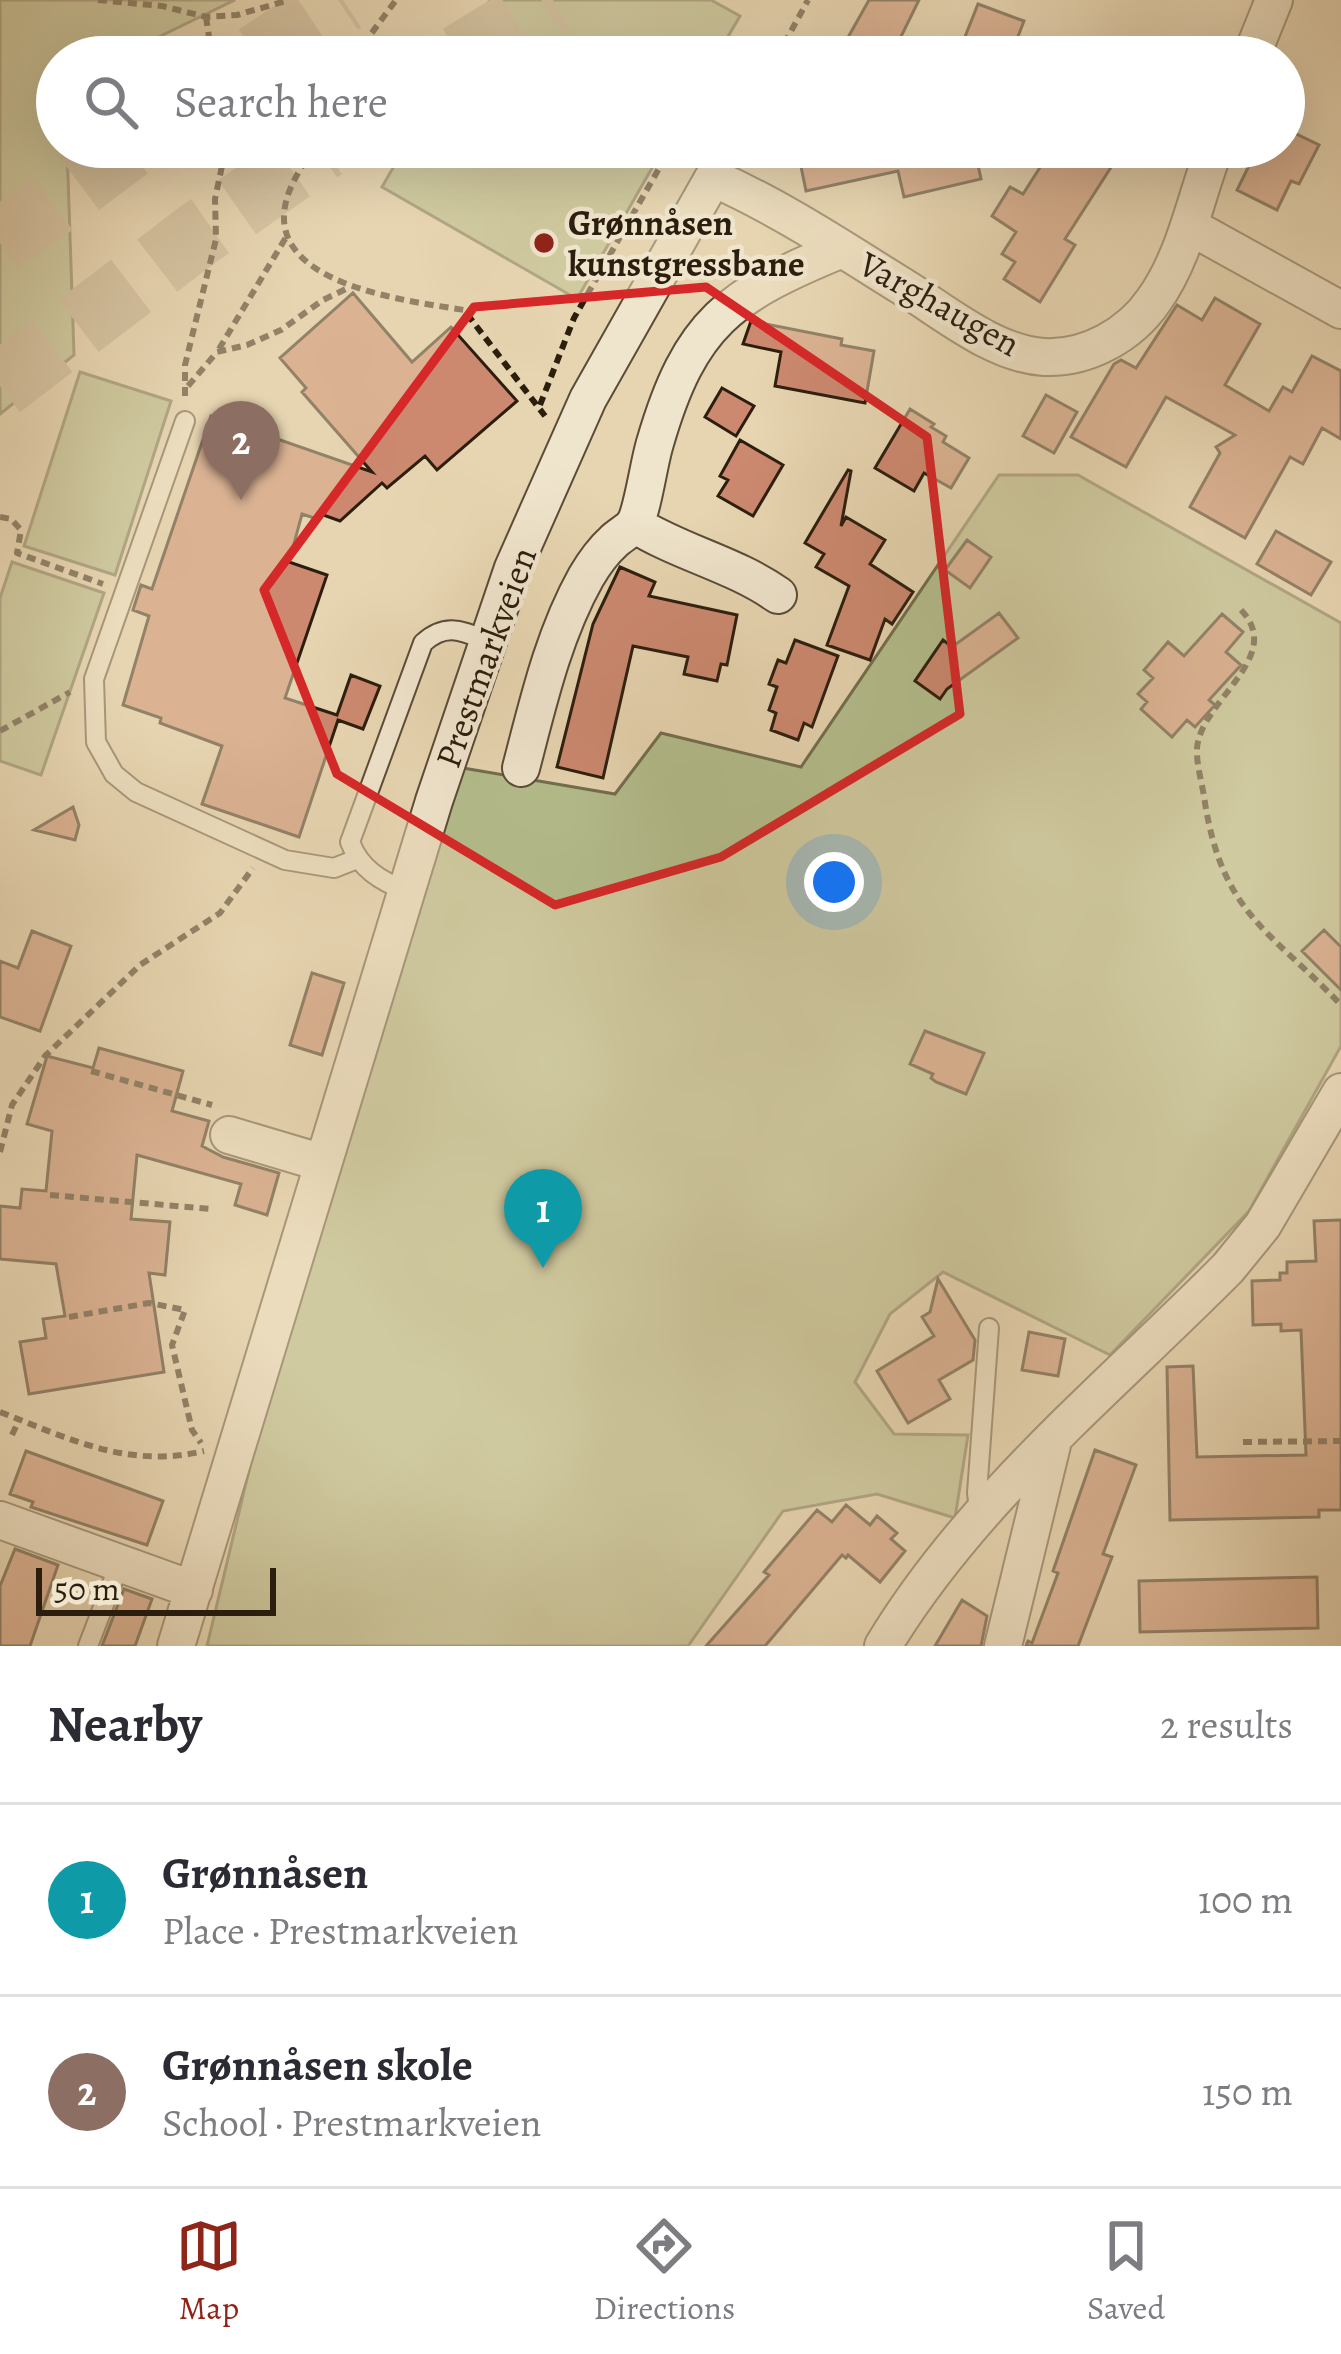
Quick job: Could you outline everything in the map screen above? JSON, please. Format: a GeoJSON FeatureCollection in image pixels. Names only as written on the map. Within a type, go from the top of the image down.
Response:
{"type":"FeatureCollection","features":[{"type":"Feature","properties":{"kind":"street"},"geometry":{"type":"LineString","coordinates":[[1259,36],[1274,0]]}},
{"type":"Feature","properties":{"kind":"street","name":"Varghaugen"},"geometry":{"type":"LineString","coordinates":[[713,178],[756,196],[987,338],[1041,357],[1073,355],[1103,344],[1134,324],[1156,298],[1191,227],[1209,168]]}},
{"type":"Feature","properties":{"kind":"street","name":"Prestmarkveien"},"geometry":{"type":"LineString","coordinates":[[176,1646],[406,891],[513,568],[588,399],[713,178]]}},
{"type":"Feature","properties":{"kind":"street"},"geometry":{"type":"LineString","coordinates":[[1191,227],[1341,310]]}},
{"type":"Feature","properties":{"kind":"street","name":"Varghaugen"},"geometry":{"type":"LineString","coordinates":[[634,524],[678,371],[703,336],[762,284],[842,249]]}},
{"type":"Feature","properties":{"kind":"street"},"geometry":{"type":"LineString","coordinates":[[521,768],[566,615],[589,572],[610,544],[634,524],[663,542],[753,578],[778,595]]}},
{"type":"Feature","properties":{"kind":"street"},"geometry":{"type":"LineString","coordinates":[[883,1646],[905,1609],[980,1516],[1228,1268],[1263,1225],[1341,1092]]}},
{"type":"Feature","properties":{"kind":"street"},"geometry":{"type":"LineString","coordinates":[[224,1121],[323,1163]]}},
{"type":"Feature","properties":{"kind":"street"},"geometry":{"type":"LineString","coordinates":[[1003,1646],[1053,1440]]}},
{"type":"Feature","properties":{"kind":"street"},"geometry":{"type":"LineString","coordinates":[[0,1520],[194,1590]]}},
{"type":"Feature","properties":{"kind":"lane"},"geometry":{"type":"LineString","coordinates":[[185,421],[94,679],[97,742],[114,774],[136,792],[285,860],[334,868],[357,859]]}},
{"type":"Feature","properties":{"kind":"lane"},"geometry":{"type":"LineString","coordinates":[[406,891],[382,881],[357,859],[350,842],[424,644],[436,632],[452,627],[488,641]]}},
{"type":"Feature","properties":{"kind":"lane"},"geometry":{"type":"LineString","coordinates":[[980,1516],[977,1493],[989,1328]]}},
{"type":"Feature","properties":{"kind":"lane"},"geometry":{"type":"LineString","coordinates":[[88,1646],[119,1563]]}},
{"type":"Feature","properties":{"kind":"path"},"geometry":{"type":"LineString","coordinates":[[98,0],[162,6],[206,17],[237,15],[289,0]]}},
{"type":"Feature","properties":{"kind":"path"},"geometry":{"type":"LineString","coordinates":[[369,36],[396,0]]}},
{"type":"Feature","properties":{"kind":"path"},"geometry":{"type":"LineString","coordinates":[[788,36],[808,0]]}},
{"type":"Feature","properties":{"kind":"path"},"geometry":{"type":"LineString","coordinates":[[206,17],[209,36]]}},
{"type":"Feature","properties":{"kind":"path"},"geometry":{"type":"LineString","coordinates":[[185,421],[185,365],[216,239],[215,199],[222,168]]}},
{"type":"Feature","properties":{"kind":"path"},"geometry":{"type":"LineString","coordinates":[[302,168],[286,199],[285,224],[302,257],[350,287],[464,310],[540,405],[556,440],[567,447]]}},
{"type":"Feature","properties":{"kind":"path"},"geometry":{"type":"LineString","coordinates":[[540,405],[574,317],[659,168]]}},
{"type":"Feature","properties":{"kind":"path"},"geometry":{"type":"LineString","coordinates":[[698,168],[713,178]]}},
{"type":"Feature","properties":{"kind":"path"},"geometry":{"type":"LineString","coordinates":[[185,389],[217,352],[288,234]]}},
{"type":"Feature","properties":{"kind":"path"},"geometry":{"type":"LineString","coordinates":[[217,352],[247,346],[281,330],[322,300],[350,287]]}},
{"type":"Feature","properties":{"kind":"path"},"geometry":{"type":"LineString","coordinates":[[0,517],[11,519],[21,530],[17,553],[124,592]]}},
{"type":"Feature","properties":{"kind":"path"},"geometry":{"type":"LineString","coordinates":[[1241,610],[1252,622],[1251,660],[1222,697],[1197,745],[1215,856],[1237,901],[1254,923],[1341,1005]]}},
{"type":"Feature","properties":{"kind":"path"},"geometry":{"type":"LineString","coordinates":[[0,731],[94,679]]}},
{"type":"Feature","properties":{"kind":"path"},"geometry":{"type":"LineString","coordinates":[[0,1152],[12,1106],[45,1056],[140,965],[220,913],[267,851]]}},
{"type":"Feature","properties":{"kind":"path"},"geometry":{"type":"LineString","coordinates":[[91,1071],[224,1121]]}},
{"type":"Feature","properties":{"kind":"path"},"geometry":{"type":"LineString","coordinates":[[50,1195],[211,1209]]}},
{"type":"Feature","properties":{"kind":"path"},"geometry":{"type":"LineString","coordinates":[[0,1412],[125,1455],[169,1459],[207,1450],[192,1430],[172,1345],[185,1310],[149,1303],[69,1317]]}},
{"type":"Feature","properties":{"kind":"path"},"geometry":{"type":"LineString","coordinates":[[12,1435],[19,1420]]}},
{"type":"Feature","properties":{"kind":"path"},"geometry":{"type":"LineString","coordinates":[[1243,1442],[1341,1441]]}},
{"type":"Feature","properties":{"kind":"highlighted area"},"geometry":{"type":"Polygon","coordinates":[[[706,287],[927,437],[960,714],[721,857],[555,905],[337,774],[264,590],[474,307],[706,287]]]}},
{"type":"Feature","properties":{"kind":"green space"},"geometry":{"type":"Polygon","coordinates":[[[0,0],[235,0],[160,36],[36,36],[36,168],[68,168],[74,355],[0,414],[0,0]]]}},
{"type":"Feature","properties":{"kind":"green space"},"geometry":{"type":"Polygon","coordinates":[[[490,0],[711,0],[740,16],[728,36],[469,36],[490,0]]]}},
{"type":"Feature","properties":{"kind":"green space","name":"Grønnåsen kunstgressbane"},"geometry":{"type":"Polygon","coordinates":[[[393,168],[652,168],[577,299],[382,187],[393,168]]]}},
{"type":"Feature","properties":{"kind":"green space"},"geometry":{"type":"Polygon","coordinates":[[[80,372],[171,401],[115,575],[24,546],[80,372]]]}},
{"type":"Feature","properties":{"kind":"green space"},"geometry":{"type":"Polygon","coordinates":[[[999,475],[1078,475],[1341,623],[1341,1046],[1249,1211],[1110,1355],[943,1272],[890,1314],[855,1382],[894,1434],[968,1435],[955,1518],[877,1494],[783,1511],[688,1646],[207,1646],[253,1454],[463,768],[615,794],[661,733],[801,767],[999,475]]]}},
{"type":"Feature","properties":{"kind":"green space"},"geometry":{"type":"Polygon","coordinates":[[[12,562],[104,593],[41,775],[0,761],[0,598],[12,562]]]}},
{"type":"Feature","properties":{"kind":"building"},"geometry":{"type":"Polygon","coordinates":[[[869,0],[919,0],[901,36],[849,36],[869,0]]]}},
{"type":"Feature","properties":{"kind":"building"},"geometry":{"type":"Polygon","coordinates":[[[978,4],[1024,21],[1018,36],[965,36],[978,4]]]}},
{"type":"Feature","properties":{"kind":"building"},"geometry":{"type":"Polygon","coordinates":[[[1305,138],[1319,145],[1299,184],[1291,181],[1277,210],[1237,190],[1248,168],[1305,168],[1305,138]]]}},
{"type":"Feature","properties":{"kind":"building"},"geometry":{"type":"Polygon","coordinates":[[[801,168],[979,168],[981,179],[904,197],[898,171],[806,191],[801,168]]]}},
{"type":"Feature","properties":{"kind":"building"},"geometry":{"type":"Polygon","coordinates":[[[1040,168],[1111,168],[1065,239],[1075,245],[1040,302],[1004,279],[1015,262],[1002,254],[1016,232],[992,216],[1010,187],[1023,194],[1040,168]]]}},
{"type":"Feature","properties":{"kind":"building"},"geometry":{"type":"Polygon","coordinates":[[[353,293],[412,362],[451,327],[517,401],[437,470],[425,456],[387,488],[382,483],[340,521],[318,513],[317,519],[302,514],[289,562],[327,575],[285,698],[337,715],[351,675],[380,686],[363,729],[338,720],[299,837],[202,804],[222,746],[123,705],[149,616],[133,610],[141,585],[152,589],[211,416],[372,472],[302,392],[306,388],[280,358],[353,293]]]}},
{"type":"Feature","properties":{"kind":"building"},"geometry":{"type":"Polygon","coordinates":[[[1215,298],[1260,324],[1225,385],[1269,411],[1283,387],[1292,392],[1312,356],[1341,371],[1341,439],[1322,428],[1303,464],[1290,457],[1245,538],[1190,507],[1220,453],[1216,447],[1235,435],[1166,397],[1126,467],[1071,437],[1114,364],[1121,360],[1136,368],[1177,305],[1202,320],[1215,298]]]}},
{"type":"Feature","properties":{"kind":"building"},"geometry":{"type":"Polygon","coordinates":[[[751,321],[842,339],[841,345],[874,351],[865,403],[775,386],[781,352],[743,344],[751,321]]]}},
{"type":"Feature","properties":{"kind":"building"},"geometry":{"type":"Polygon","coordinates":[[[722,388],[754,406],[736,436],[705,417],[722,388]]]}},
{"type":"Feature","properties":{"kind":"building"},"geometry":{"type":"Polygon","coordinates":[[[1046,395],[1077,412],[1054,453],[1023,436],[1046,395]]]}},
{"type":"Feature","properties":{"kind":"building"},"geometry":{"type":"Polygon","coordinates":[[[910,409],[946,436],[943,442],[969,458],[951,488],[924,473],[914,491],[875,468],[910,409]]]}},
{"type":"Feature","properties":{"kind":"building"},"geometry":{"type":"Polygon","coordinates":[[[740,440],[783,465],[753,516],[718,496],[728,480],[720,476],[740,440]]]}},
{"type":"Feature","properties":{"kind":"building"},"geometry":{"type":"Polygon","coordinates":[[[848,470],[841,526],[846,517],[885,540],[870,564],[913,592],[892,624],[885,619],[870,660],[827,645],[849,586],[816,567],[824,554],[805,543],[848,470]]]}},
{"type":"Feature","properties":{"kind":"building"},"geometry":{"type":"Polygon","coordinates":[[[1276,531],[1331,562],[1311,595],[1257,564],[1276,531]]]}},
{"type":"Feature","properties":{"kind":"building"},"geometry":{"type":"Polygon","coordinates":[[[967,540],[991,557],[970,588],[945,570],[967,540]]]}},
{"type":"Feature","properties":{"kind":"building"},"geometry":{"type":"Polygon","coordinates":[[[620,567],[655,582],[649,596],[737,615],[727,665],[721,664],[717,681],[684,674],[688,657],[633,646],[603,778],[557,767],[593,624],[620,567]]]}},
{"type":"Feature","properties":{"kind":"building"},"geometry":{"type":"Polygon","coordinates":[[[999,613],[1018,638],[940,699],[915,681],[943,640],[952,647],[999,613]]]}},
{"type":"Feature","properties":{"kind":"building"},"geometry":{"type":"Polygon","coordinates":[[[1222,614],[1243,632],[1226,652],[1241,665],[1209,700],[1215,705],[1195,727],[1187,720],[1172,737],[1141,709],[1147,702],[1138,694],[1153,678],[1144,670],[1168,642],[1184,656],[1222,614]]]}},
{"type":"Feature","properties":{"kind":"building"},"geometry":{"type":"Polygon","coordinates":[[[795,640],[838,656],[812,727],[804,723],[798,740],[771,730],[776,713],[769,710],[777,687],[769,684],[778,660],[786,663],[795,640]]]}},
{"type":"Feature","properties":{"kind":"building"},"geometry":{"type":"Polygon","coordinates":[[[73,807],[79,825],[75,840],[34,830],[73,807]]]}},
{"type":"Feature","properties":{"kind":"building"},"geometry":{"type":"Polygon","coordinates":[[[1324,930],[1341,947],[1341,990],[1302,951],[1324,930]]]}},
{"type":"Feature","properties":{"kind":"building"},"geometry":{"type":"Polygon","coordinates":[[[32,931],[71,946],[40,1031],[0,1017],[0,961],[18,968],[32,931]]]}},
{"type":"Feature","properties":{"kind":"building"},"geometry":{"type":"Polygon","coordinates":[[[312,973],[344,983],[322,1055],[290,1045],[312,973]]]}},
{"type":"Feature","properties":{"kind":"building"},"geometry":{"type":"Polygon","coordinates":[[[925,1031],[984,1053],[966,1094],[910,1064],[925,1031]]]}},
{"type":"Feature","properties":{"kind":"building"},"geometry":{"type":"Polygon","coordinates":[[[99,1048],[183,1071],[172,1111],[209,1121],[202,1146],[279,1173],[267,1215],[235,1205],[241,1184],[137,1155],[131,1219],[170,1222],[165,1275],[149,1273],[164,1372],[29,1394],[20,1342],[46,1338],[43,1319],[65,1316],[56,1264],[0,1259],[0,1206],[20,1208],[22,1189],[46,1191],[52,1131],[27,1124],[47,1056],[93,1068],[99,1048]]]}},
{"type":"Feature","properties":{"kind":"building"},"geometry":{"type":"Polygon","coordinates":[[[1341,1220],[1341,1510],[1319,1510],[1319,1517],[1170,1520],[1167,1367],[1193,1366],[1197,1457],[1306,1455],[1301,1330],[1281,1331],[1281,1324],[1253,1325],[1252,1281],[1280,1280],[1280,1273],[1287,1273],[1287,1262],[1316,1261],[1314,1221],[1341,1220]]]}},
{"type":"Feature","properties":{"kind":"building"},"geometry":{"type":"Polygon","coordinates":[[[938,1279],[975,1340],[973,1360],[939,1380],[950,1399],[908,1423],[877,1371],[934,1336],[922,1317],[930,1312],[938,1279]]]}},
{"type":"Feature","properties":{"kind":"building"},"geometry":{"type":"Polygon","coordinates":[[[1029,1332],[1065,1339],[1058,1376],[1022,1370],[1029,1332]]]}},
{"type":"Feature","properties":{"kind":"building"},"geometry":{"type":"Polygon","coordinates":[[[1095,1450],[1136,1465],[1103,1554],[1112,1557],[1078,1646],[1026,1646],[1032,1643],[1058,1573],[1053,1571],[1095,1450]]]}},
{"type":"Feature","properties":{"kind":"building"},"geometry":{"type":"Polygon","coordinates":[[[26,1451],[163,1501],[147,1545],[31,1507],[33,1502],[10,1494],[26,1451]]]}},
{"type":"Feature","properties":{"kind":"building"},"geometry":{"type":"Polygon","coordinates":[[[846,1505],[870,1525],[877,1516],[897,1533],[891,1539],[905,1551],[880,1582],[842,1555],[765,1646],[706,1646],[769,1575],[764,1572],[817,1510],[832,1522],[846,1505]]]}},
{"type":"Feature","properties":{"kind":"building"},"geometry":{"type":"Polygon","coordinates":[[[15,1549],[58,1565],[30,1646],[0,1646],[0,1586],[15,1549]]]}},
{"type":"Feature","properties":{"kind":"building"},"geometry":{"type":"Polygon","coordinates":[[[1317,1577],[1318,1628],[1140,1632],[1139,1581],[1317,1577]]]}},
{"type":"Feature","properties":{"kind":"building"},"geometry":{"type":"Polygon","coordinates":[[[124,1589],[152,1599],[135,1646],[102,1646],[124,1589]]]}},
{"type":"Feature","properties":{"kind":"building"},"geometry":{"type":"Polygon","coordinates":[[[962,1600],[987,1616],[981,1646],[935,1646],[962,1600]]]}},
{"type":"Feature","properties":{"kind":"tunnel"},"geometry":{"type":"LineString","coordinates":[[289,36],[343,0]]}},
{"type":"Feature","properties":{"kind":"tunnel"},"geometry":{"type":"LineString","coordinates":[[494,36],[553,0]]}},
{"type":"Feature","properties":{"kind":"tunnel"},"geometry":{"type":"LineString","coordinates":[[0,243],[100,168]]}},
{"type":"Feature","properties":{"kind":"tunnel"},"geometry":{"type":"LineString","coordinates":[[0,386],[293,168]]}},
{"type":"Feature","properties":{"kind":"place","name":"Grønnåsen kunstgressbane"},"geometry":{"type":"Point","coordinates":[544,243]}},
{"type":"Feature","properties":{"kind":"place","name":"Grønnåsen skole"},"geometry":{"type":"Point","coordinates":[241,500]}},
{"type":"Feature","properties":{"kind":"place","name":"Grønnåsen"},"geometry":{"type":"Point","coordinates":[543,1268]}}]}
